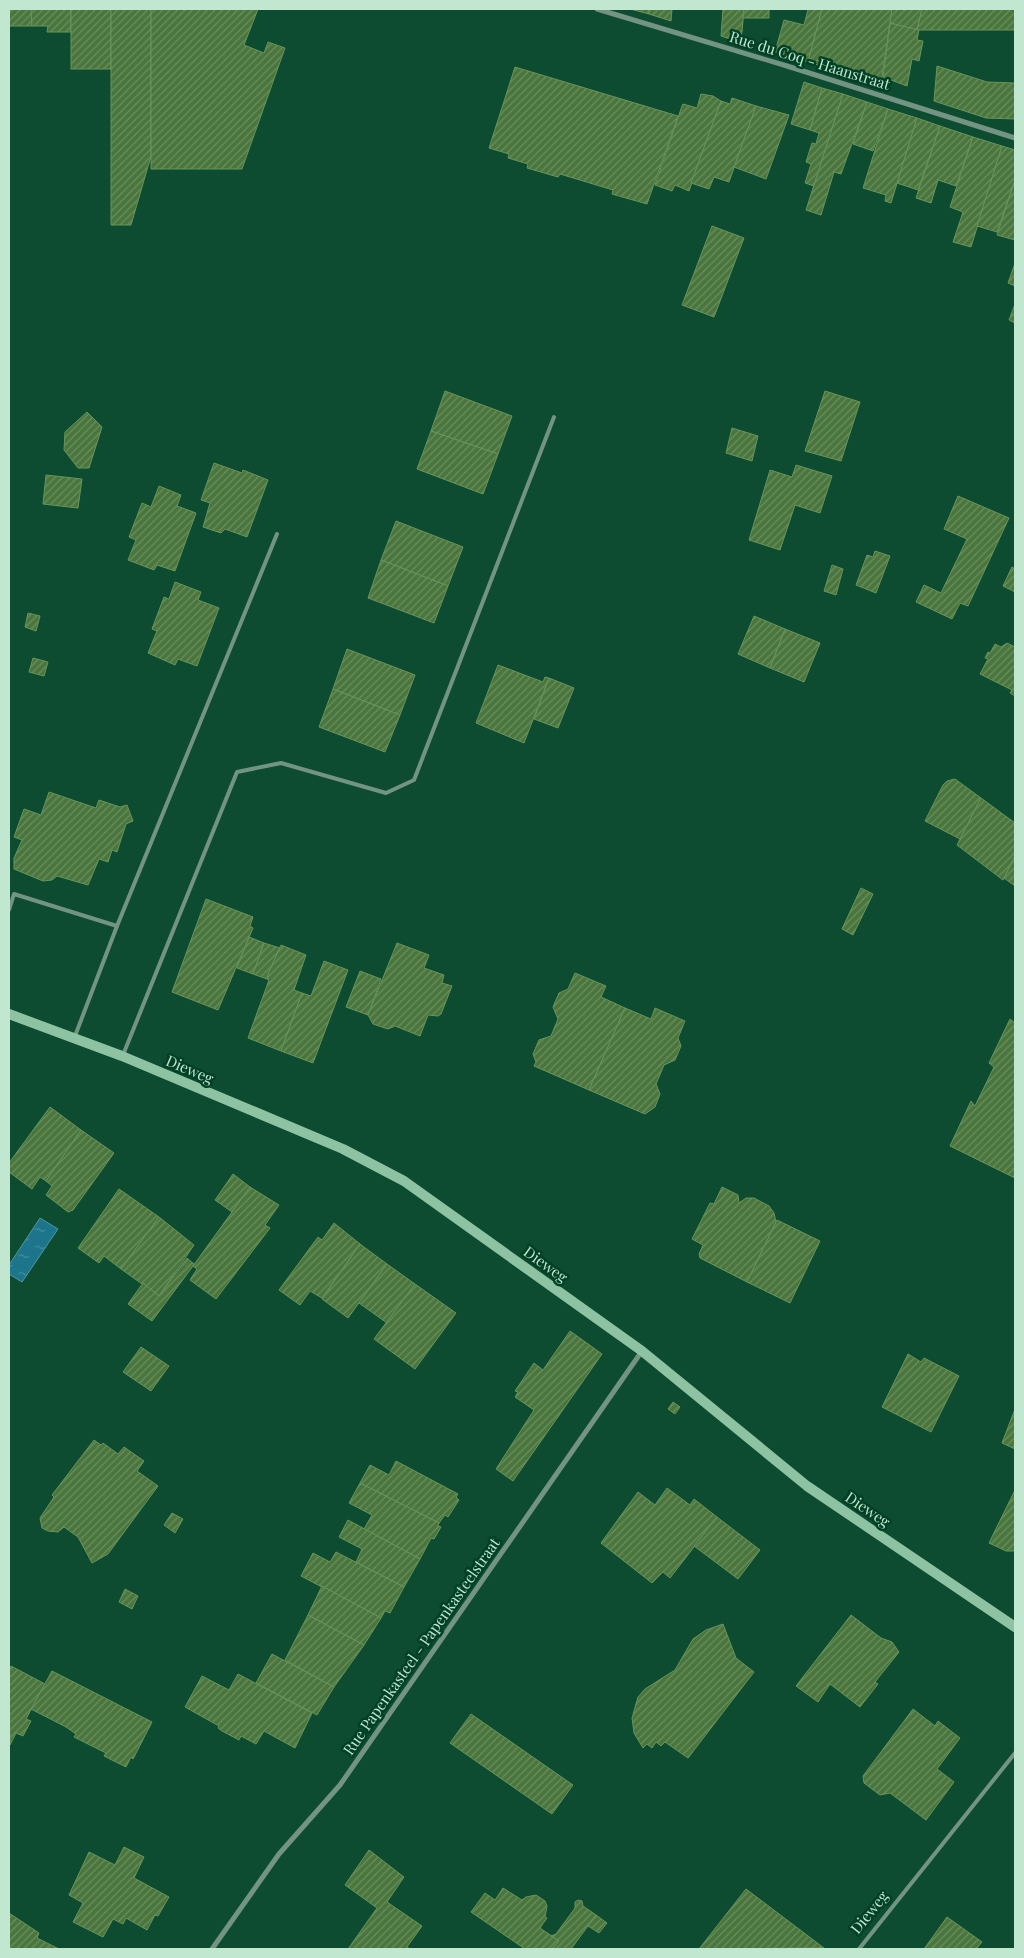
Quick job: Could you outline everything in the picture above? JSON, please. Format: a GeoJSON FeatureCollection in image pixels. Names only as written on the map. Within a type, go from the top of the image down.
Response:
{"type":"FeatureCollection","features":[{"type":"Feature","properties":{"kind":"street","name":"Rue du Coq - Haanstraat"},"geometry":{"type":"LineString","coordinates":[[597,9],[787,66],[1015,138]]}},
{"type":"Feature","properties":{"kind":"street","name":"Dieweg"},"geometry":{"type":"LineString","coordinates":[[9,1014],[122,1056],[343,1149],[404,1181],[642,1351],[807,1486],[1015,1627]]}},
{"type":"Feature","properties":{"kind":"street","name":"Rue Papenkasteel - Papenkasteelstraat"},"geometry":{"type":"LineString","coordinates":[[212,1949],[279,1854],[340,1785],[642,1351]]}},
{"type":"Feature","properties":{"kind":"lane"},"geometry":{"type":"LineString","coordinates":[[122,1056],[237,772],[281,763],[386,794],[414,780],[554,417]]}},
{"type":"Feature","properties":{"kind":"lane"},"geometry":{"type":"LineString","coordinates":[[74,1038],[117,926],[277,534]]}},
{"type":"Feature","properties":{"kind":"lane"},"geometry":{"type":"LineString","coordinates":[[9,910],[14,894],[117,926]]}},
{"type":"Feature","properties":{"kind":"lane","name":"Dieweg"},"geometry":{"type":"LineString","coordinates":[[859,1949],[1015,1753]]}},
{"type":"Feature","properties":{"kind":"water"},"geometry":{"type":"Polygon","coordinates":[[[40,1218],[58,1229],[22,1282],[9,1274],[9,1265],[40,1218]]]}},
{"type":"Feature","properties":{"kind":"building"},"geometry":{"type":"Polygon","coordinates":[[[9,9],[31,9],[32,26],[9,26],[9,9]]]}},
{"type":"Feature","properties":{"kind":"building"},"geometry":{"type":"Polygon","coordinates":[[[31,9],[71,9],[71,32],[47,32],[48,26],[32,26],[31,9]]]}},
{"type":"Feature","properties":{"kind":"building"},"geometry":{"type":"Polygon","coordinates":[[[71,9],[111,9],[111,69],[71,69],[71,9]]]}},
{"type":"Feature","properties":{"kind":"building"},"geometry":{"type":"Polygon","coordinates":[[[111,9],[151,9],[151,156],[131,225],[111,225],[111,9]]]}},
{"type":"Feature","properties":{"kind":"building"},"geometry":{"type":"Polygon","coordinates":[[[151,9],[258,9],[244,45],[264,53],[268,42],[285,48],[242,169],[151,169],[151,9]]]}},
{"type":"Feature","properties":{"kind":"building"},"geometry":{"type":"Polygon","coordinates":[[[630,9],[649,9],[649,14],[630,9]]]}},
{"type":"Feature","properties":{"kind":"building"},"geometry":{"type":"Polygon","coordinates":[[[649,9],[672,9],[671,21],[649,14],[649,9]]]}},
{"type":"Feature","properties":{"kind":"building"},"geometry":{"type":"Polygon","coordinates":[[[723,9],[744,9],[739,42],[721,36],[723,9]]]}},
{"type":"Feature","properties":{"kind":"building"},"geometry":{"type":"Polygon","coordinates":[[[744,9],[769,9],[769,18],[743,18],[744,9]]]}},
{"type":"Feature","properties":{"kind":"building"},"geometry":{"type":"Polygon","coordinates":[[[805,9],[822,9],[808,62],[775,52],[784,20],[804,25],[808,10],[805,9]]]}},
{"type":"Feature","properties":{"kind":"building"},"geometry":{"type":"Polygon","coordinates":[[[822,9],[892,9],[881,84],[808,62],[822,9]]]}},
{"type":"Feature","properties":{"kind":"building"},"geometry":{"type":"Polygon","coordinates":[[[892,9],[922,9],[917,30],[890,23],[892,9]]]}},
{"type":"Feature","properties":{"kind":"building"},"geometry":{"type":"Polygon","coordinates":[[[922,9],[1015,9],[1015,30],[917,30],[922,9]]]}},
{"type":"Feature","properties":{"kind":"building"},"geometry":{"type":"Polygon","coordinates":[[[890,23],[919,30],[917,40],[923,41],[919,61],[912,59],[907,86],[883,77],[890,23]]]}},
{"type":"Feature","properties":{"kind":"building"},"geometry":{"type":"Polygon","coordinates":[[[937,66],[987,82],[1015,83],[1015,119],[986,118],[934,101],[937,66]]]}},
{"type":"Feature","properties":{"kind":"building"},"geometry":{"type":"Polygon","coordinates":[[[515,67],[678,116],[647,204],[612,194],[613,190],[560,174],[558,177],[527,168],[528,164],[508,158],[509,154],[489,148],[515,67]]]}},
{"type":"Feature","properties":{"kind":"building"},"geometry":{"type":"Polygon","coordinates":[[[804,82],[822,88],[810,130],[791,124],[804,82]]]}},
{"type":"Feature","properties":{"kind":"building"},"geometry":{"type":"Polygon","coordinates":[[[822,88],[843,94],[814,186],[805,183],[811,164],[806,162],[812,143],[816,144],[819,133],[810,130],[822,88]]]}},
{"type":"Feature","properties":{"kind":"building"},"geometry":{"type":"Polygon","coordinates":[[[701,94],[713,96],[721,101],[689,191],[675,185],[672,191],[655,185],[683,104],[697,108],[701,94]]]}},
{"type":"Feature","properties":{"kind":"building"},"geometry":{"type":"Polygon","coordinates":[[[843,94],[867,102],[841,174],[834,172],[821,215],[806,210],[843,94]]]}},
{"type":"Feature","properties":{"kind":"building"},"geometry":{"type":"Polygon","coordinates":[[[732,98],[756,106],[729,182],[714,177],[709,189],[691,183],[721,101],[730,104],[732,98]]]}},
{"type":"Feature","properties":{"kind":"building"},"geometry":{"type":"Polygon","coordinates":[[[867,102],[888,109],[873,151],[853,144],[867,102]]]}},
{"type":"Feature","properties":{"kind":"building"},"geometry":{"type":"Polygon","coordinates":[[[756,106],[789,115],[766,179],[734,167],[756,106]]]}},
{"type":"Feature","properties":{"kind":"building"},"geometry":{"type":"Polygon","coordinates":[[[888,109],[917,118],[891,203],[885,201],[886,195],[863,188],[888,109]]]}},
{"type":"Feature","properties":{"kind":"building"},"geometry":{"type":"Polygon","coordinates":[[[917,118],[940,126],[918,190],[897,183],[917,118]]]}},
{"type":"Feature","properties":{"kind":"building"},"geometry":{"type":"Polygon","coordinates":[[[940,126],[973,137],[956,186],[938,180],[931,203],[916,198],[940,126]]]}},
{"type":"Feature","properties":{"kind":"building"},"geometry":{"type":"Polygon","coordinates":[[[973,137],[1002,146],[971,247],[953,242],[963,212],[950,207],[973,137]]]}},
{"type":"Feature","properties":{"kind":"building"},"geometry":{"type":"Polygon","coordinates":[[[1002,146],[1015,150],[1015,180],[997,232],[977,226],[1002,146]]]}},
{"type":"Feature","properties":{"kind":"building"},"geometry":{"type":"Polygon","coordinates":[[[1015,180],[1015,240],[997,235],[1015,180]]]}},
{"type":"Feature","properties":{"kind":"building"},"geometry":{"type":"Polygon","coordinates":[[[712,226],[744,238],[714,317],[682,305],[712,226]]]}},
{"type":"Feature","properties":{"kind":"building"},"geometry":{"type":"Polygon","coordinates":[[[1015,263],[1015,286],[1008,283],[1015,263]]]}},
{"type":"Feature","properties":{"kind":"building"},"geometry":{"type":"Polygon","coordinates":[[[1015,304],[1015,323],[1009,320],[1015,304]]]}},
{"type":"Feature","properties":{"kind":"building"},"geometry":{"type":"Polygon","coordinates":[[[445,391],[512,416],[498,454],[431,431],[445,391]]]}},
{"type":"Feature","properties":{"kind":"building"},"geometry":{"type":"Polygon","coordinates":[[[825,391],[860,402],[841,461],[805,451],[825,391]]]}},
{"type":"Feature","properties":{"kind":"building"},"geometry":{"type":"Polygon","coordinates":[[[87,412],[102,427],[89,468],[78,468],[64,450],[65,432],[87,412]]]}},
{"type":"Feature","properties":{"kind":"building"},"geometry":{"type":"Polygon","coordinates":[[[732,428],[758,436],[752,461],[726,453],[732,428]]]}},
{"type":"Feature","properties":{"kind":"building"},"geometry":{"type":"Polygon","coordinates":[[[431,431],[498,454],[483,494],[417,469],[431,431]]]}},
{"type":"Feature","properties":{"kind":"building"},"geometry":{"type":"Polygon","coordinates":[[[214,463],[242,473],[243,470],[268,480],[247,537],[225,529],[221,533],[203,527],[210,503],[201,500],[214,463]]]}},
{"type":"Feature","properties":{"kind":"building"},"geometry":{"type":"Polygon","coordinates":[[[796,465],[832,476],[820,513],[795,505],[780,550],[749,540],[770,470],[792,477],[796,465]]]}},
{"type":"Feature","properties":{"kind":"building"},"geometry":{"type":"Polygon","coordinates":[[[46,475],[82,479],[78,508],[43,504],[46,475]]]}},
{"type":"Feature","properties":{"kind":"building"},"geometry":{"type":"Polygon","coordinates":[[[159,486],[181,495],[177,506],[196,513],[175,571],[157,565],[154,570],[128,560],[136,540],[129,537],[142,503],[151,507],[159,486]]]}},
{"type":"Feature","properties":{"kind":"building"},"geometry":{"type":"Polygon","coordinates":[[[958,496],[1009,518],[968,606],[960,603],[952,619],[916,602],[924,585],[941,593],[967,539],[944,529],[958,496]]]}},
{"type":"Feature","properties":{"kind":"building"},"geometry":{"type":"Polygon","coordinates":[[[396,521],[463,547],[448,586],[381,560],[396,521]]]}},
{"type":"Feature","properties":{"kind":"building"},"geometry":{"type":"Polygon","coordinates":[[[875,551],[890,556],[876,593],[856,585],[867,555],[873,557],[875,551]]]}},
{"type":"Feature","properties":{"kind":"building"},"geometry":{"type":"Polygon","coordinates":[[[381,560],[448,586],[434,623],[368,598],[381,560]]]}},
{"type":"Feature","properties":{"kind":"building"},"geometry":{"type":"Polygon","coordinates":[[[832,565],[843,569],[836,595],[824,591],[832,565]]]}},
{"type":"Feature","properties":{"kind":"building"},"geometry":{"type":"Polygon","coordinates":[[[1012,567],[1015,569],[1015,592],[1003,586],[1012,567]]]}},
{"type":"Feature","properties":{"kind":"building"},"geometry":{"type":"Polygon","coordinates":[[[175,582],[201,592],[198,600],[219,608],[197,666],[178,659],[175,665],[148,653],[157,631],[152,629],[164,597],[169,599],[175,582]]]}},
{"type":"Feature","properties":{"kind":"building"},"geometry":{"type":"Polygon","coordinates":[[[28,613],[40,616],[36,631],[25,627],[28,613]]]}},
{"type":"Feature","properties":{"kind":"building"},"geometry":{"type":"Polygon","coordinates":[[[754,616],[785,629],[770,668],[738,654],[754,616]]]}},
{"type":"Feature","properties":{"kind":"building"},"geometry":{"type":"Polygon","coordinates":[[[785,629],[820,643],[804,682],[770,668],[785,629]]]}},
{"type":"Feature","properties":{"kind":"building"},"geometry":{"type":"Polygon","coordinates":[[[1007,643],[1015,647],[1015,696],[1010,693],[1012,690],[980,674],[988,659],[985,658],[988,652],[990,653],[995,644],[1001,647],[1007,643]]]}},
{"type":"Feature","properties":{"kind":"building"},"geometry":{"type":"Polygon","coordinates":[[[347,649],[415,675],[400,715],[333,689],[347,649]]]}},
{"type":"Feature","properties":{"kind":"building"},"geometry":{"type":"Polygon","coordinates":[[[33,658],[48,662],[44,676],[29,672],[33,658]]]}},
{"type":"Feature","properties":{"kind":"building"},"geometry":{"type":"Polygon","coordinates":[[[498,665],[543,682],[545,677],[549,678],[524,743],[476,723],[498,665]]]}},
{"type":"Feature","properties":{"kind":"building"},"geometry":{"type":"Polygon","coordinates":[[[549,678],[574,688],[558,728],[534,719],[549,678]]]}},
{"type":"Feature","properties":{"kind":"building"},"geometry":{"type":"Polygon","coordinates":[[[333,689],[400,715],[385,752],[319,727],[333,689]]]}},
{"type":"Feature","properties":{"kind":"building"},"geometry":{"type":"Polygon","coordinates":[[[955,779],[981,798],[960,839],[925,821],[943,785],[947,781],[955,779]]]}},
{"type":"Feature","properties":{"kind":"building"},"geometry":{"type":"Polygon","coordinates":[[[49,792],[96,808],[99,800],[120,807],[127,805],[133,821],[126,824],[117,852],[112,850],[108,862],[99,859],[88,885],[57,876],[52,880],[43,881],[14,869],[14,858],[22,840],[14,837],[24,809],[41,815],[49,792]]]}},
{"type":"Feature","properties":{"kind":"building"},"geometry":{"type":"Polygon","coordinates":[[[981,798],[1015,823],[1015,856],[1003,880],[957,845],[981,798]]]}},
{"type":"Feature","properties":{"kind":"building"},"geometry":{"type":"Polygon","coordinates":[[[1015,856],[1015,886],[1004,878],[1015,856]]]}},
{"type":"Feature","properties":{"kind":"building"},"geometry":{"type":"Polygon","coordinates":[[[861,888],[873,894],[853,935],[842,929],[861,888]]]}},
{"type":"Feature","properties":{"kind":"building"},"geometry":{"type":"Polygon","coordinates":[[[206,899],[253,917],[250,926],[253,928],[218,1010],[172,992],[206,899]]]}},
{"type":"Feature","properties":{"kind":"building"},"geometry":{"type":"Polygon","coordinates":[[[249,937],[264,943],[253,974],[237,968],[249,937]]]}},
{"type":"Feature","properties":{"kind":"building"},"geometry":{"type":"Polygon","coordinates":[[[264,943],[280,948],[267,979],[253,974],[264,943]]]}},
{"type":"Feature","properties":{"kind":"building"},"geometry":{"type":"Polygon","coordinates":[[[397,943],[429,955],[424,968],[444,975],[442,983],[452,986],[441,1014],[438,1016],[428,1015],[420,1036],[395,1026],[388,1029],[373,1024],[368,1015],[397,943]]]}},
{"type":"Feature","properties":{"kind":"building"},"geometry":{"type":"Polygon","coordinates":[[[281,945],[306,955],[294,990],[302,993],[281,1051],[248,1038],[269,980],[267,979],[268,974],[281,945]]]}},
{"type":"Feature","properties":{"kind":"building"},"geometry":{"type":"Polygon","coordinates":[[[324,961],[348,970],[313,1063],[281,1051],[302,993],[311,996],[324,961]]]}},
{"type":"Feature","properties":{"kind":"building"},"geometry":{"type":"Polygon","coordinates":[[[360,971],[381,979],[368,1015],[346,1007],[360,971]]]}},
{"type":"Feature","properties":{"kind":"building"},"geometry":{"type":"Polygon","coordinates":[[[575,973],[606,986],[601,997],[625,1008],[589,1090],[534,1066],[536,1062],[533,1054],[539,1040],[551,1036],[558,1019],[553,1007],[559,993],[568,989],[575,973]]]}},
{"type":"Feature","properties":{"kind":"building"},"geometry":{"type":"Polygon","coordinates":[[[625,1008],[651,1019],[655,1008],[685,1021],[678,1038],[681,1046],[675,1060],[664,1065],[656,1084],[660,1094],[655,1107],[645,1114],[589,1090],[625,1008]]]}},
{"type":"Feature","properties":{"kind":"building"},"geometry":{"type":"Polygon","coordinates":[[[1010,1019],[1015,1023],[1015,1178],[950,1146],[971,1101],[975,1106],[994,1067],[989,1063],[1010,1019]]]}},
{"type":"Feature","properties":{"kind":"building"},"geometry":{"type":"Polygon","coordinates":[[[50,1107],[81,1130],[46,1181],[40,1177],[32,1189],[9,1172],[9,1163],[50,1107]]]}},
{"type":"Feature","properties":{"kind":"building"},"geometry":{"type":"Polygon","coordinates":[[[81,1130],[114,1153],[73,1210],[68,1212],[46,1195],[52,1186],[46,1181],[81,1130]]]}},
{"type":"Feature","properties":{"kind":"building"},"geometry":{"type":"Polygon","coordinates":[[[233,1174],[250,1187],[232,1212],[215,1200],[233,1174]]]}},
{"type":"Feature","properties":{"kind":"building"},"geometry":{"type":"Polygon","coordinates":[[[250,1187],[279,1205],[265,1225],[270,1228],[216,1299],[190,1280],[197,1269],[193,1266],[250,1187]]]}},
{"type":"Feature","properties":{"kind":"building"},"geometry":{"type":"Polygon","coordinates":[[[722,1187],[738,1195],[739,1203],[746,1198],[754,1198],[769,1206],[774,1213],[776,1222],[747,1282],[700,1258],[699,1254],[703,1245],[692,1239],[710,1203],[714,1204],[722,1187]]]}},
{"type":"Feature","properties":{"kind":"building"},"geometry":{"type":"Polygon","coordinates":[[[119,1189],[159,1217],[121,1269],[104,1256],[99,1263],[78,1248],[119,1189]]]}},
{"type":"Feature","properties":{"kind":"building"},"geometry":{"type":"Polygon","coordinates":[[[159,1217],[194,1245],[159,1296],[121,1269],[159,1217]]]}},
{"type":"Feature","properties":{"kind":"building"},"geometry":{"type":"Polygon","coordinates":[[[777,1220],[820,1241],[790,1303],[747,1282],[777,1220]]]}},
{"type":"Feature","properties":{"kind":"building"},"geometry":{"type":"Polygon","coordinates":[[[334,1223],[360,1244],[322,1298],[310,1291],[300,1305],[279,1290],[318,1237],[322,1240],[334,1223]]]}},
{"type":"Feature","properties":{"kind":"building"},"geometry":{"type":"Polygon","coordinates":[[[360,1244],[387,1264],[348,1318],[322,1299],[360,1244]]]}},
{"type":"Feature","properties":{"kind":"building"},"geometry":{"type":"Polygon","coordinates":[[[187,1258],[194,1264],[193,1266],[152,1321],[128,1304],[143,1283],[159,1296],[187,1258]]]}},
{"type":"Feature","properties":{"kind":"building"},"geometry":{"type":"Polygon","coordinates":[[[387,1264],[415,1284],[387,1323],[359,1303],[387,1264]]]}},
{"type":"Feature","properties":{"kind":"building"},"geometry":{"type":"Polygon","coordinates":[[[415,1284],[456,1313],[415,1369],[374,1339],[415,1284]]]}},
{"type":"Feature","properties":{"kind":"building"},"geometry":{"type":"Polygon","coordinates":[[[570,1331],[602,1354],[513,1481],[496,1469],[534,1410],[515,1397],[518,1392],[515,1391],[534,1363],[543,1370],[570,1331]]]}},
{"type":"Feature","properties":{"kind":"building"},"geometry":{"type":"Polygon","coordinates":[[[141,1347],[169,1366],[151,1391],[123,1372],[141,1347]]]}},
{"type":"Feature","properties":{"kind":"building"},"geometry":{"type":"Polygon","coordinates":[[[908,1354],[921,1362],[924,1358],[959,1376],[931,1432],[882,1407],[908,1354]]]}},
{"type":"Feature","properties":{"kind":"building"},"geometry":{"type":"Polygon","coordinates":[[[673,1402],[680,1407],[675,1414],[668,1409],[673,1402]]]}},
{"type":"Feature","properties":{"kind":"building"},"geometry":{"type":"Polygon","coordinates":[[[1015,1409],[1015,1449],[1002,1443],[1015,1409]]]}},
{"type":"Feature","properties":{"kind":"building"},"geometry":{"type":"Polygon","coordinates":[[[94,1440],[101,1445],[103,1443],[118,1454],[124,1447],[144,1461],[137,1471],[158,1486],[108,1554],[92,1563],[78,1537],[64,1527],[58,1532],[42,1528],[40,1518],[54,1497],[52,1495],[94,1440]]]}},
{"type":"Feature","properties":{"kind":"building"},"geometry":{"type":"Polygon","coordinates":[[[396,1461],[458,1494],[456,1497],[459,1500],[448,1517],[445,1515],[439,1523],[360,1483],[370,1465],[389,1475],[396,1461]]]}},
{"type":"Feature","properties":{"kind":"building"},"geometry":{"type":"Polygon","coordinates":[[[360,1483],[439,1523],[438,1526],[441,1527],[434,1539],[431,1538],[420,1559],[364,1529],[372,1515],[349,1503],[360,1483]]]}},
{"type":"Feature","properties":{"kind":"building"},"geometry":{"type":"Polygon","coordinates":[[[667,1488],[690,1505],[694,1499],[717,1517],[670,1578],[663,1572],[652,1583],[601,1543],[638,1492],[655,1505],[667,1488]]]}},
{"type":"Feature","properties":{"kind":"building"},"geometry":{"type":"Polygon","coordinates":[[[1015,1490],[1015,1551],[1006,1551],[989,1543],[1015,1490]]]}},
{"type":"Feature","properties":{"kind":"building"},"geometry":{"type":"Polygon","coordinates":[[[172,1513],[183,1519],[175,1533],[164,1525],[172,1513]]]}},
{"type":"Feature","properties":{"kind":"building"},"geometry":{"type":"Polygon","coordinates":[[[717,1517],[760,1550],[738,1579],[694,1546],[717,1517]]]}},
{"type":"Feature","properties":{"kind":"building"},"geometry":{"type":"Polygon","coordinates":[[[348,1520],[420,1559],[404,1587],[356,1562],[362,1549],[339,1537],[348,1520]]]}},
{"type":"Feature","properties":{"kind":"building"},"geometry":{"type":"Polygon","coordinates":[[[336,1552],[404,1587],[390,1613],[385,1611],[381,1618],[301,1576],[313,1553],[330,1562],[336,1552]]]}},
{"type":"Feature","properties":{"kind":"building"},"geometry":{"type":"Polygon","coordinates":[[[322,1586],[381,1618],[364,1645],[308,1615],[322,1586]]]}},
{"type":"Feature","properties":{"kind":"building"},"geometry":{"type":"Polygon","coordinates":[[[125,1589],[138,1596],[132,1609],[119,1602],[125,1589]]]}},
{"type":"Feature","properties":{"kind":"building"},"geometry":{"type":"Polygon","coordinates":[[[308,1615],[364,1645],[334,1687],[285,1660],[308,1615]]]}},
{"type":"Feature","properties":{"kind":"building"},"geometry":{"type":"Polygon","coordinates":[[[851,1615],[881,1638],[892,1642],[899,1652],[875,1682],[878,1684],[860,1707],[830,1684],[818,1702],[796,1686],[851,1615]]]}},
{"type":"Feature","properties":{"kind":"building"},"geometry":{"type":"Polygon","coordinates":[[[723,1624],[736,1658],[754,1672],[688,1758],[665,1742],[661,1746],[656,1742],[652,1748],[647,1744],[643,1748],[634,1733],[632,1718],[638,1697],[645,1689],[675,1670],[693,1639],[706,1630],[723,1624]]]}},
{"type":"Feature","properties":{"kind":"building"},"geometry":{"type":"Polygon","coordinates":[[[272,1654],[334,1687],[317,1715],[256,1683],[272,1654]]]}},
{"type":"Feature","properties":{"kind":"building"},"geometry":{"type":"Polygon","coordinates":[[[11,1666],[45,1684],[26,1719],[31,1721],[23,1736],[16,1733],[10,1745],[9,1670],[11,1666]]]}},
{"type":"Feature","properties":{"kind":"building"},"geometry":{"type":"Polygon","coordinates":[[[52,1671],[152,1722],[133,1759],[131,1757],[126,1767],[104,1756],[106,1753],[74,1737],[76,1734],[66,1727],[31,1709],[52,1671]]]}},
{"type":"Feature","properties":{"kind":"building"},"geometry":{"type":"Polygon","coordinates":[[[238,1674],[312,1713],[295,1748],[264,1731],[256,1744],[241,1736],[239,1740],[222,1731],[218,1728],[219,1726],[185,1707],[202,1676],[229,1690],[238,1674]]]}},
{"type":"Feature","properties":{"kind":"building"},"geometry":{"type":"Polygon","coordinates":[[[913,1709],[935,1726],[938,1721],[960,1738],[937,1769],[954,1782],[926,1820],[890,1793],[880,1795],[864,1783],[863,1776],[913,1709]]]}},
{"type":"Feature","properties":{"kind":"building"},"geometry":{"type":"Polygon","coordinates":[[[471,1714],[573,1785],[552,1814],[450,1743],[471,1714]]]}},
{"type":"Feature","properties":{"kind":"building"},"geometry":{"type":"Polygon","coordinates":[[[124,1847],[144,1857],[134,1878],[169,1897],[158,1916],[155,1915],[147,1930],[126,1918],[123,1924],[113,1919],[103,1937],[73,1922],[83,1903],[69,1895],[89,1852],[115,1865],[124,1847]]]}},
{"type":"Feature","properties":{"kind":"building"},"geometry":{"type":"Polygon","coordinates":[[[369,1850],[404,1877],[387,1902],[422,1926],[407,1947],[410,1949],[348,1949],[377,1908],[345,1885],[369,1850]]]}},
{"type":"Feature","properties":{"kind":"building"},"geometry":{"type":"Polygon","coordinates":[[[503,1888],[522,1900],[536,1895],[545,1901],[547,1906],[545,1917],[547,1918],[540,1928],[559,1941],[552,1949],[525,1949],[471,1912],[485,1893],[495,1900],[503,1888]]]}},
{"type":"Feature","properties":{"kind":"building"},"geometry":{"type":"Polygon","coordinates":[[[746,1889],[824,1948],[699,1949],[746,1889]]]}},
{"type":"Feature","properties":{"kind":"building"},"geometry":{"type":"Polygon","coordinates":[[[578,1900],[582,1901],[583,1906],[596,1915],[571,1949],[552,1949],[559,1941],[551,1936],[556,1934],[575,1908],[575,1902],[578,1900]]]}},
{"type":"Feature","properties":{"kind":"building"},"geometry":{"type":"Polygon","coordinates":[[[9,1913],[39,1933],[37,1938],[59,1949],[9,1949],[9,1913]]]}},
{"type":"Feature","properties":{"kind":"building"},"geometry":{"type":"Polygon","coordinates":[[[596,1915],[607,1923],[599,1933],[588,1926],[596,1915]]]}},
{"type":"Feature","properties":{"kind":"building"},"geometry":{"type":"Polygon","coordinates":[[[947,1917],[982,1942],[976,1949],[924,1949],[947,1917]]]}}]}
